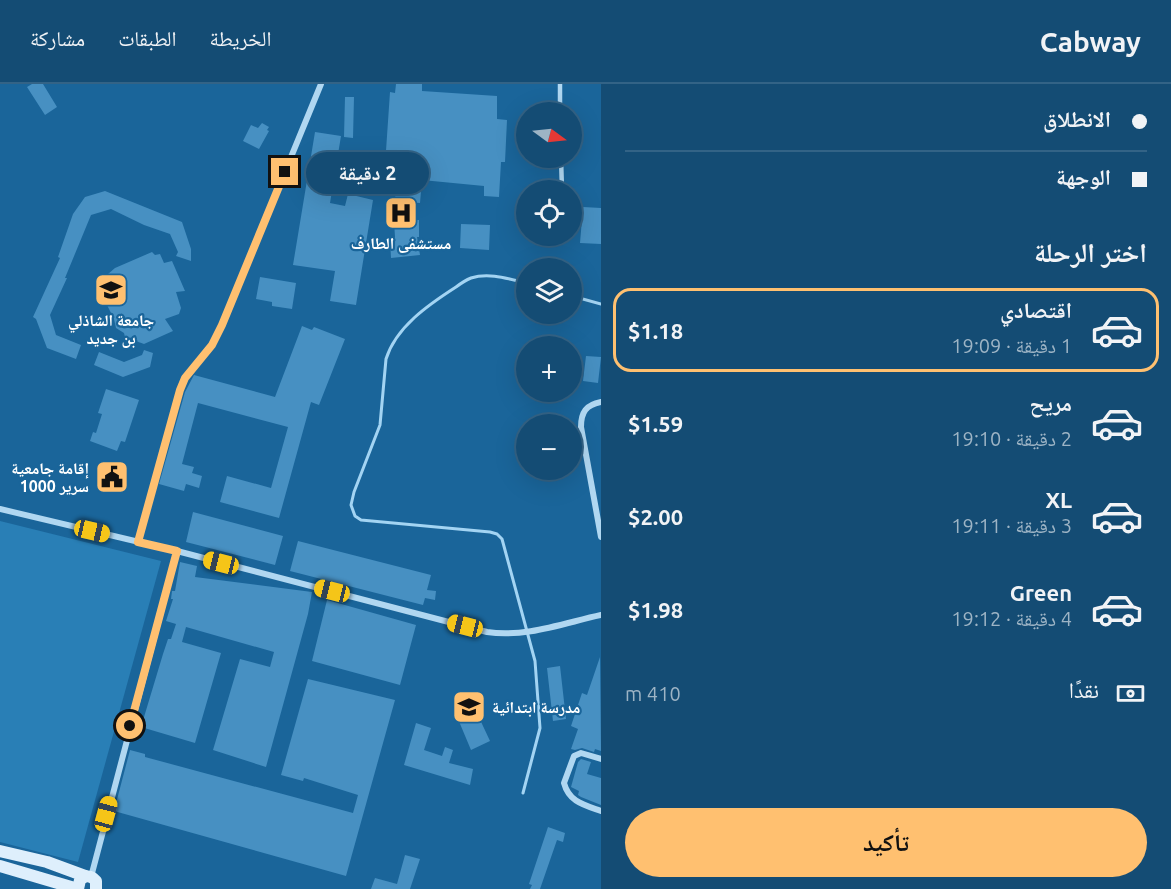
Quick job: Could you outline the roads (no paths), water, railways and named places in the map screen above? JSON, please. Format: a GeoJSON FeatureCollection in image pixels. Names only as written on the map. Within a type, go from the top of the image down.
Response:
{"type":"FeatureCollection","features":[{"type":"Feature","properties":{"kind":"street"},"geometry":{"type":"LineString","coordinates":[[138,542],[180,390],[185,378],[212,345],[222,325],[321,84]]}},
{"type":"Feature","properties":{"kind":"street"},"geometry":{"type":"LineString","coordinates":[[601,402],[592,404],[584,411],[581,416],[581,427],[601,537]]}},
{"type":"Feature","properties":{"kind":"street"},"geometry":{"type":"LineString","coordinates":[[0,509],[177,551],[487,632],[522,633],[601,615]]}},
{"type":"Feature","properties":{"kind":"street"},"geometry":{"type":"LineString","coordinates":[[92,881],[177,551]]}},
{"type":"Feature","properties":{"kind":"street"},"geometry":{"type":"LineString","coordinates":[[601,759],[581,753],[574,756],[564,783],[573,800],[601,811]]}},
{"type":"Feature","properties":{"kind":"street"},"geometry":{"type":"LineString","coordinates":[[0,850],[47,862],[106,889]]}},
{"type":"Feature","properties":{"kind":"street"},"geometry":{"type":"LineString","coordinates":[[0,866],[78,889],[80,880],[92,881]]}},
{"type":"Feature","properties":{"kind":"lane"},"geometry":{"type":"LineString","coordinates":[[560,84],[560,102]]}},
{"type":"Feature","properties":{"kind":"waterway"},"geometry":{"type":"LineString","coordinates":[[516,280],[492,276],[471,278],[424,309],[397,337],[386,359],[380,425],[351,505],[355,516],[361,520],[490,532],[502,539],[535,661],[540,728],[523,793]]}},
{"type":"Feature","properties":{"kind":"waterway"},"geometry":{"type":"LineString","coordinates":[[582,299],[601,304]]}},
{"type":"Feature","properties":{"kind":"place","name":"مستشفى الطارف"},"geometry":{"type":"Point","coordinates":[401,213]}},
{"type":"Feature","properties":{"kind":"place","name":"جامعة الشاذلي بن جديد"},"geometry":{"type":"Point","coordinates":[111,290]}},
{"type":"Feature","properties":{"kind":"place","name":"إقامة جامعية 1000 سرير"},"geometry":{"type":"Point","coordinates":[112,477]}},
{"type":"Feature","properties":{"kind":"place","name":"مدرسة ابتدائية"},"geometry":{"type":"Point","coordinates":[469,707]}}]}
